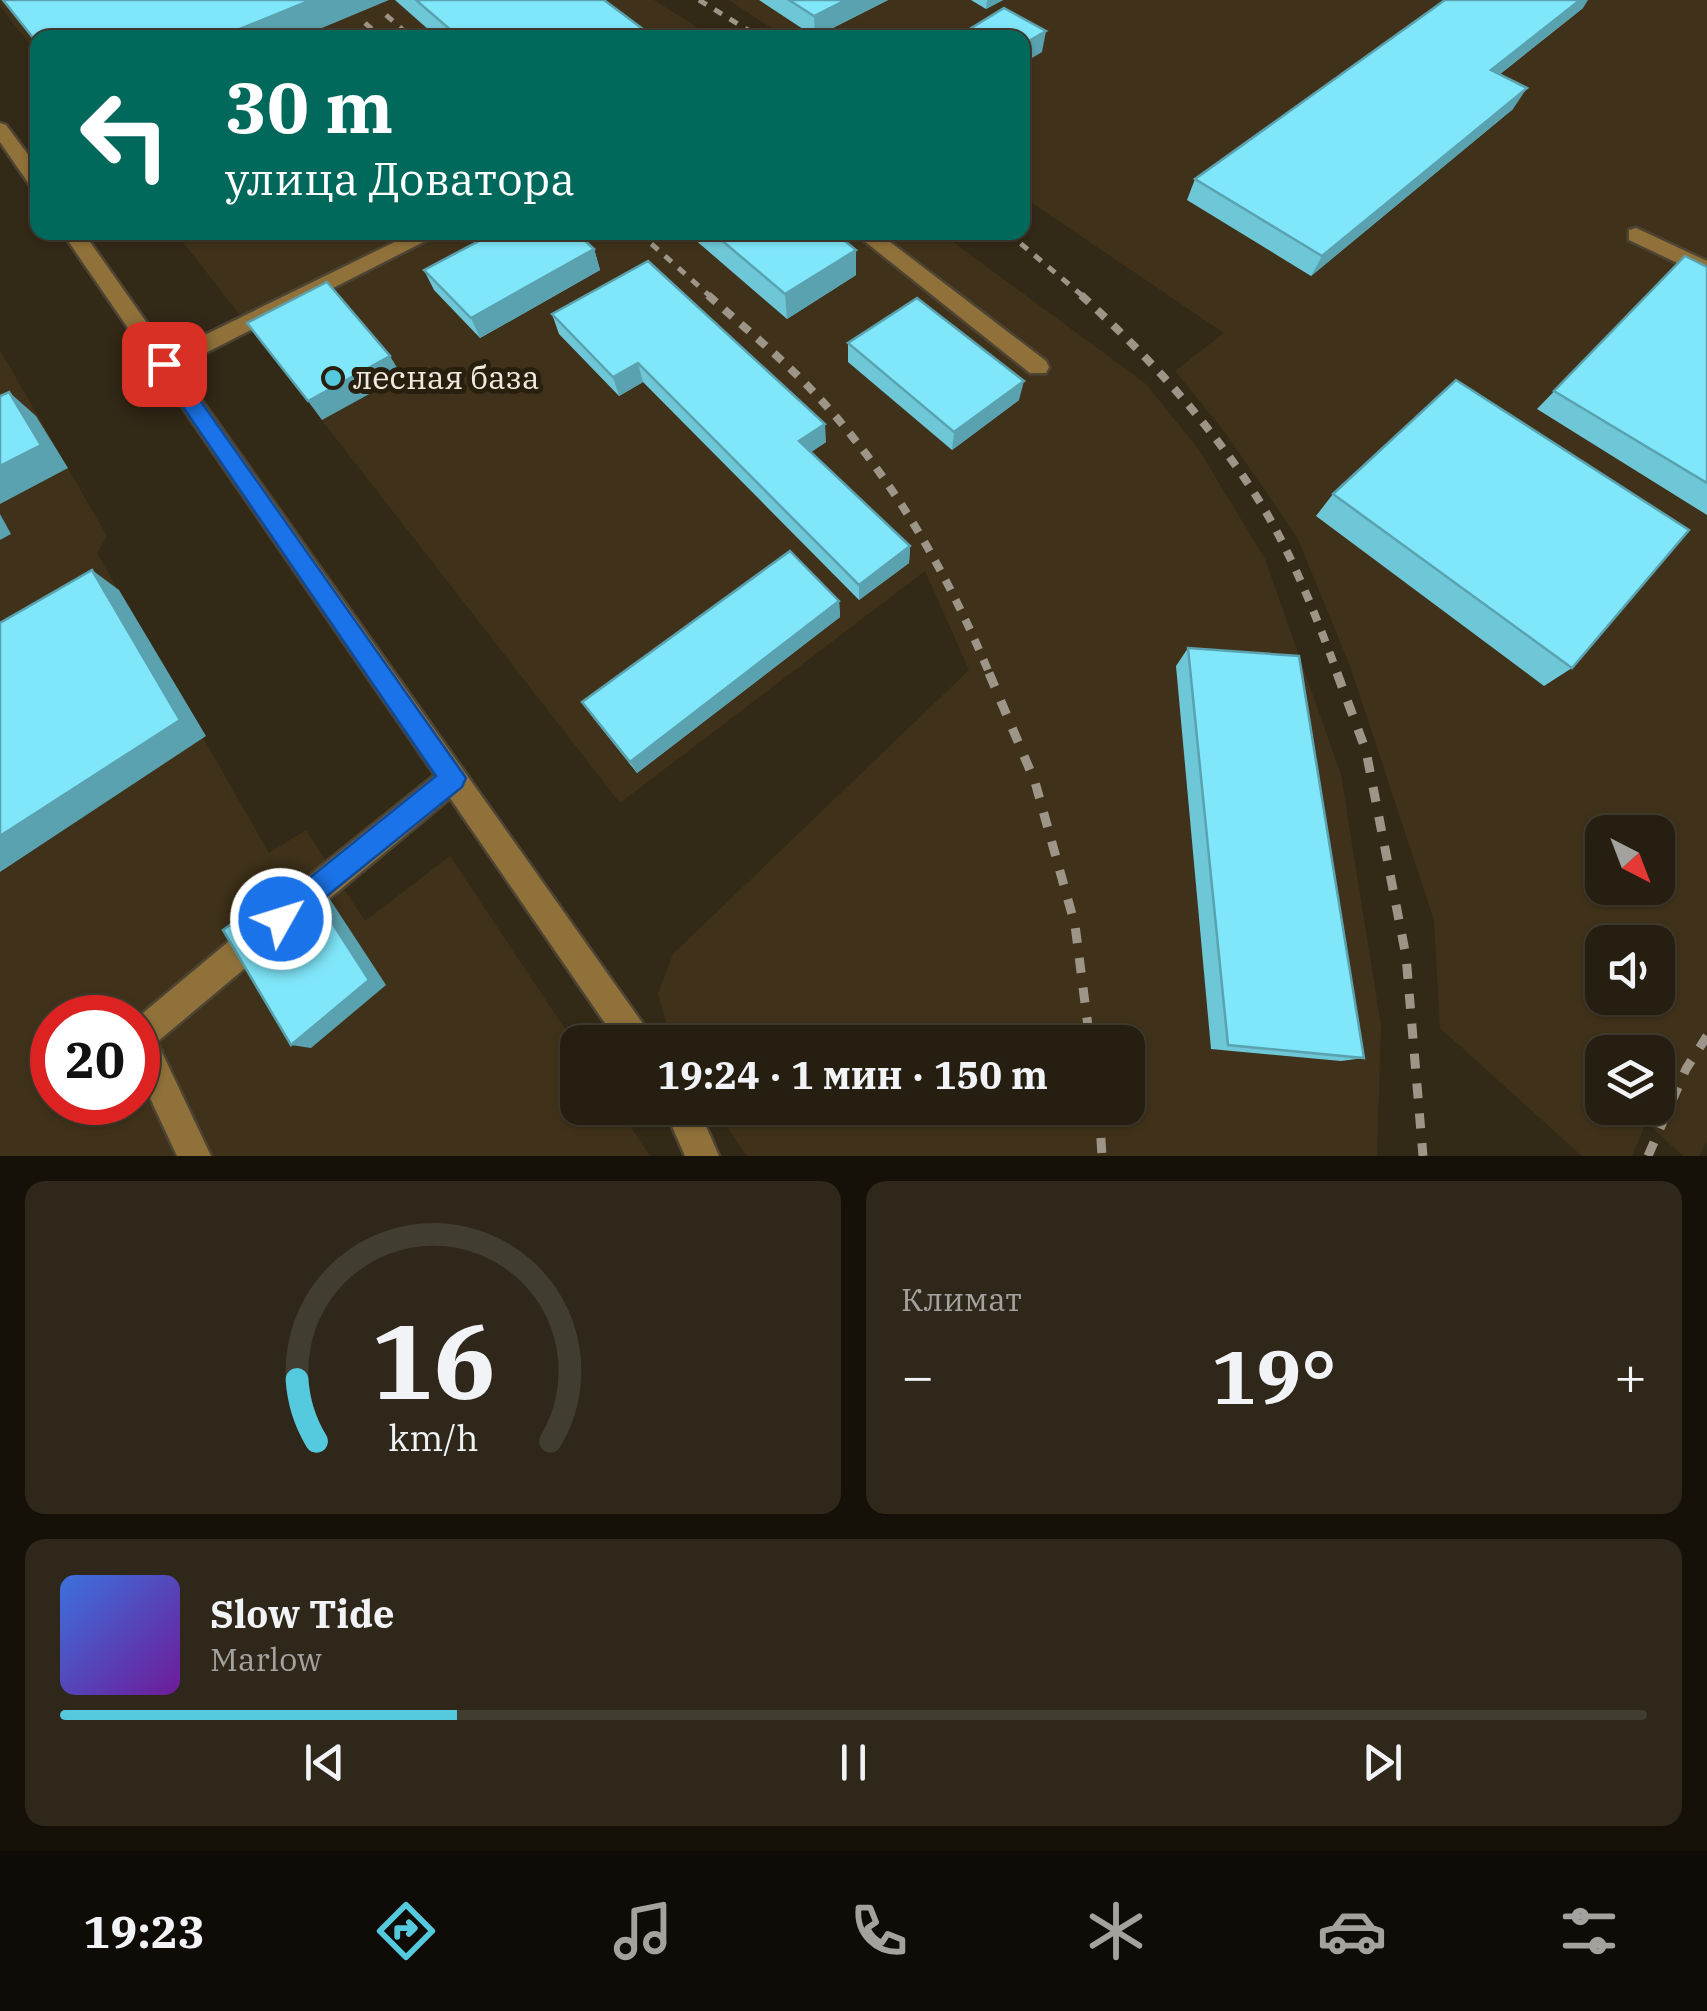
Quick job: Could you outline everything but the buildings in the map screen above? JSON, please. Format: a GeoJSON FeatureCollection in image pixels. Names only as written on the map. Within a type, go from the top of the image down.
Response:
{"type":"FeatureCollection","features":[{"type":"Feature","properties":{"kind":"street"},"geometry":{"type":"LineString","coordinates":[[0,129],[30,172]]}},
{"type":"Feature","properties":{"kind":"street"},"geometry":{"type":"LineString","coordinates":[[1636,235],[1707,270]]}},
{"type":"Feature","properties":{"kind":"street"},"geometry":{"type":"LineString","coordinates":[[78,240],[625,1025]]}},
{"type":"Feature","properties":{"kind":"street"},"geometry":{"type":"LineString","coordinates":[[164,364],[417,240]]}},
{"type":"Feature","properties":{"kind":"street"},"geometry":{"type":"LineString","coordinates":[[873,240],[1038,367]]}},
{"type":"Feature","properties":{"kind":"street"},"geometry":{"type":"LineString","coordinates":[[194,1156],[138,1037],[453,778]]}},
{"type":"Feature","properties":{"kind":"street"},"geometry":{"type":"LineString","coordinates":[[688,1125],[702,1156]]}},
{"type":"Feature","properties":{"kind":"shaded area"},"geometry":{"type":"Polygon","coordinates":[[[0,0],[654,0],[701,30],[30,30],[30,45],[0,6],[0,0]]]}},
{"type":"Feature","properties":{"kind":"shaded area"},"geometry":{"type":"Polygon","coordinates":[[[729,0],[1707,0],[1707,1141],[1699,1156],[1683,1156],[1649,1125],[1675,1125],[1675,1035],[1585,1035],[1585,1125],[1645,1125],[1632,1156],[1582,1156],[1440,1028],[1434,920],[1350,666],[1297,537],[1224,431],[1175,371],[1224,333],[1030,202],[1030,30],[774,30],[729,0]]]}},
{"type":"Feature","properties":{"kind":"shaded area"},"geometry":{"type":"Polygon","coordinates":[[[181,240],[951,240],[1146,384],[1199,450],[1265,559],[1341,775],[1381,1026],[1377,1156],[747,1156],[726,1125],[1145,1125],[1145,1025],[667,1025],[658,994],[673,954],[969,670],[925,571],[620,803],[181,240]]]}},
{"type":"Feature","properties":{"kind":"shaded area"},"geometry":{"type":"Polygon","coordinates":[[[0,350],[107,536],[97,553],[269,853],[306,830],[365,921],[450,856],[562,1025],[560,1125],[629,1125],[650,1156],[0,1156],[0,350]]]}},
{"type":"Feature","properties":{"kind":"railway"},"geometry":{"type":"LineString","coordinates":[[699,0],[748,30]]}},
{"type":"Feature","properties":{"kind":"railway"},"geometry":{"type":"LineString","coordinates":[[386,15],[403,30]]}},
{"type":"Feature","properties":{"kind":"railway"},"geometry":{"type":"LineString","coordinates":[[365,23],[373,30]]}},
{"type":"Feature","properties":{"kind":"railway"},"geometry":{"type":"LineString","coordinates":[[647,240],[711,297]]}},
{"type":"Feature","properties":{"kind":"railway"},"geometry":{"type":"LineString","coordinates":[[1016,240],[1084,297]]}},
{"type":"Feature","properties":{"kind":"railway"},"geometry":{"type":"LineString","coordinates":[[708,295],[800,378],[885,480],[932,556],[990,675]]}},
{"type":"Feature","properties":{"kind":"railway"},"geometry":{"type":"LineString","coordinates":[[1081,295],[1177,391],[1240,471],[1292,563],[1338,675]]}},
{"type":"Feature","properties":{"kind":"railway"},"geometry":{"type":"LineString","coordinates":[[989,673],[1035,782],[1075,925],[1088,1025]]}},
{"type":"Feature","properties":{"kind":"railway"},"geometry":{"type":"LineString","coordinates":[[1337,673],[1366,751],[1406,956],[1423,1156]]}},
{"type":"Feature","properties":{"kind":"railway"},"geometry":{"type":"LineString","coordinates":[[1648,1156],[1686,1069],[1707,1036]]}},
{"type":"Feature","properties":{"kind":"railway"},"geometry":{"type":"LineString","coordinates":[[1100,1125],[1102,1156]]}},
{"type":"Feature","properties":{"kind":"place","name":"лесная база"},"geometry":{"type":"Point","coordinates":[333,378]}},
{"type":"Feature","properties":{"kind":"route"},"geometry":{"type":"LineString","coordinates":[[164,364],[453,778],[281,919]]}}]}
